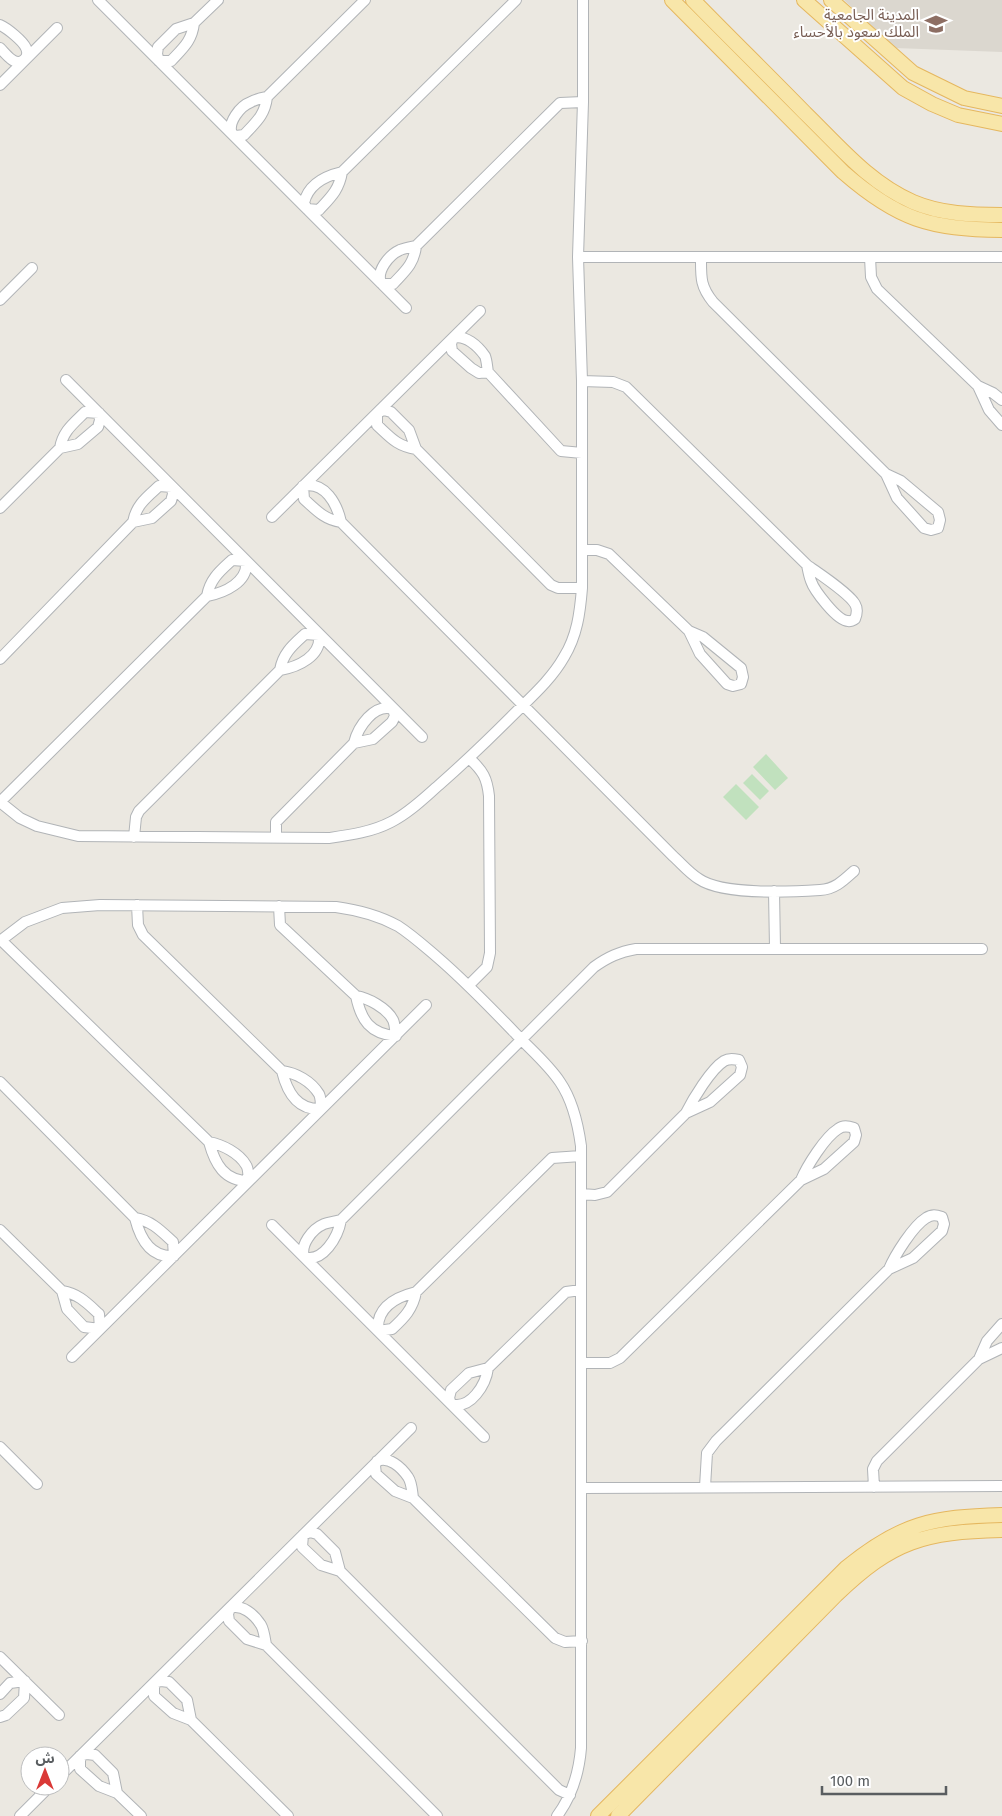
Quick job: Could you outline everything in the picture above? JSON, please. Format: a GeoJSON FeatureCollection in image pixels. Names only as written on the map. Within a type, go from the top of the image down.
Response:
{"type":"FeatureCollection","features":[{"type":"Feature","properties":{"kind":"main road"},"geometry":{"type":"LineString","coordinates":[[672,0],[843,172],[868,194],[886,205],[928,223],[972,230],[1002,230]]}},
{"type":"Feature","properties":{"kind":"main road"},"geometry":{"type":"LineString","coordinates":[[693,0],[853,161],[888,188],[912,202],[931,208],[970,214],[1002,215]]}},
{"type":"Feature","properties":{"kind":"main road"},"geometry":{"type":"LineString","coordinates":[[804,0],[903,88],[932,104],[958,115],[1002,124]]}},
{"type":"Feature","properties":{"kind":"main road"},"geometry":{"type":"LineString","coordinates":[[831,0],[913,73],[964,98],[1002,106]]}},
{"type":"Feature","properties":{"kind":"main road"},"geometry":{"type":"LineString","coordinates":[[598,1816],[846,1568],[868,1550],[889,1537],[915,1526],[940,1519],[962,1516],[1002,1515]]}},
{"type":"Feature","properties":{"kind":"main road"},"geometry":{"type":"LineString","coordinates":[[618,1816],[855,1577],[877,1560],[900,1546],[928,1536],[1002,1530]]}},
{"type":"Feature","properties":{"kind":"street"},"geometry":{"type":"LineString","coordinates":[[98,0],[406,308]]}},
{"type":"Feature","properties":{"kind":"street"},"geometry":{"type":"LineString","coordinates":[[159,61],[158,47],[176,28],[194,23],[218,0]]}},
{"type":"Feature","properties":{"kind":"street"},"geometry":{"type":"LineString","coordinates":[[267,97],[266,108],[244,135],[236,136],[232,134],[229,128],[231,121],[243,108],[249,102],[267,97],[365,0]]}},
{"type":"Feature","properties":{"kind":"street"},"geometry":{"type":"LineString","coordinates":[[307,209],[304,203],[306,196],[323,177],[342,172],[516,0]]}},
{"type":"Feature","properties":{"kind":"street"},"geometry":{"type":"LineString","coordinates":[[246,561],[245,575],[225,592],[207,596],[0,802],[20,818],[37,826],[78,836],[329,838],[353,835],[392,822],[407,812],[470,759],[547,681],[564,658],[576,628],[580,612],[582,588],[582,381],[578,256],[583,0]]}},
{"type":"Feature","properties":{"kind":"street"},"geometry":{"type":"LineString","coordinates":[[159,61],[171,61],[189,42],[193,34],[194,23]]}},
{"type":"Feature","properties":{"kind":"street"},"geometry":{"type":"LineString","coordinates":[[0,25],[8,30],[26,48],[27,55],[25,60],[19,63],[12,60],[0,48]]}},
{"type":"Feature","properties":{"kind":"street"},"geometry":{"type":"LineString","coordinates":[[0,85],[57,28]]}},
{"type":"Feature","properties":{"kind":"street"},"geometry":{"type":"LineString","coordinates":[[381,283],[378,277],[380,270],[386,263],[398,251],[416,246],[560,103],[582,102]]}},
{"type":"Feature","properties":{"kind":"street"},"geometry":{"type":"LineString","coordinates":[[307,209],[318,210],[336,191],[342,172]]}},
{"type":"Feature","properties":{"kind":"street"},"geometry":{"type":"LineString","coordinates":[[381,283],[393,284],[410,265],[416,246]]}},
{"type":"Feature","properties":{"kind":"street"},"geometry":{"type":"LineString","coordinates":[[578,256],[1002,258]]}},
{"type":"Feature","properties":{"kind":"street"},"geometry":{"type":"LineString","coordinates":[[701,257],[701,280],[704,292],[886,474],[901,481],[938,512],[940,520],[938,528],[931,530],[924,528],[897,498],[886,474]]}},
{"type":"Feature","properties":{"kind":"street"},"geometry":{"type":"LineString","coordinates":[[870,257],[871,277],[877,289],[978,386],[993,393],[1002,400]]}},
{"type":"Feature","properties":{"kind":"street"},"geometry":{"type":"LineString","coordinates":[[0,300],[32,268]]}},
{"type":"Feature","properties":{"kind":"street"},"geometry":{"type":"LineString","coordinates":[[272,517],[480,311]]}},
{"type":"Feature","properties":{"kind":"street"},"geometry":{"type":"LineString","coordinates":[[453,338],[459,336],[466,338],[484,356],[488,372],[561,451],[582,453]]}},
{"type":"Feature","properties":{"kind":"street"},"geometry":{"type":"LineString","coordinates":[[453,338],[451,344],[452,351],[479,373],[488,372]]}},
{"type":"Feature","properties":{"kind":"street"},"geometry":{"type":"LineString","coordinates":[[66,380],[422,737]]}},
{"type":"Feature","properties":{"kind":"street"},"geometry":{"type":"LineString","coordinates":[[582,381],[612,382],[626,387],[807,565],[855,604],[858,612],[855,619],[848,622],[841,620],[814,590],[807,565]]}},
{"type":"Feature","properties":{"kind":"street"},"geometry":{"type":"LineString","coordinates":[[978,386],[989,410],[1002,425]]}},
{"type":"Feature","properties":{"kind":"street"},"geometry":{"type":"LineString","coordinates":[[377,413],[384,410],[391,412],[409,430],[416,450],[551,585],[558,588],[582,588]]}},
{"type":"Feature","properties":{"kind":"street"},"geometry":{"type":"LineString","coordinates":[[60,448],[62,437],[66,430],[85,412],[99,413]]}},
{"type":"Feature","properties":{"kind":"street"},"geometry":{"type":"LineString","coordinates":[[0,508],[60,448],[78,444],[98,427],[99,413]]}},
{"type":"Feature","properties":{"kind":"street"},"geometry":{"type":"LineString","coordinates":[[377,413],[377,425],[396,443],[416,450]]}},
{"type":"Feature","properties":{"kind":"street"},"geometry":{"type":"LineString","coordinates":[[303,486],[311,484],[318,486],[336,504],[341,522],[673,856],[699,879],[714,887],[730,890],[828,889],[838,885],[854,871]]}},
{"type":"Feature","properties":{"kind":"street"},"geometry":{"type":"LineString","coordinates":[[0,659],[133,522],[135,511],[140,504],[159,486],[172,487]]}},
{"type":"Feature","properties":{"kind":"street"},"geometry":{"type":"LineString","coordinates":[[303,486],[304,499],[323,517],[331,521],[341,522]]}},
{"type":"Feature","properties":{"kind":"street"},"geometry":{"type":"LineString","coordinates":[[133,522],[152,518],[171,501],[174,494],[172,487]]}},
{"type":"Feature","properties":{"kind":"street"},"geometry":{"type":"LineString","coordinates":[[583,550],[597,550],[609,554],[689,631],[700,654],[727,684],[734,686],[741,684],[743,677],[741,668],[703,637],[689,631]]}},
{"type":"Feature","properties":{"kind":"street"},"geometry":{"type":"LineString","coordinates":[[207,596],[209,585],[232,560],[246,561]]}},
{"type":"Feature","properties":{"kind":"street"},"geometry":{"type":"LineString","coordinates":[[280,670],[282,659],[305,634],[319,635]]}},
{"type":"Feature","properties":{"kind":"street"},"geometry":{"type":"LineString","coordinates":[[134,837],[136,817],[139,811],[280,670],[298,666],[318,649],[319,635]]}},
{"type":"Feature","properties":{"kind":"street"},"geometry":{"type":"LineString","coordinates":[[276,838],[276,822],[354,743],[356,733],[361,725],[380,708],[388,707],[393,709]]}},
{"type":"Feature","properties":{"kind":"street"},"geometry":{"type":"LineString","coordinates":[[354,743],[373,739],[392,722],[395,716],[393,709]]}},
{"type":"Feature","properties":{"kind":"street"},"geometry":{"type":"LineString","coordinates":[[469,985],[487,967],[490,953],[489,796],[487,780],[470,759]]}},
{"type":"Feature","properties":{"kind":"street"},"geometry":{"type":"LineString","coordinates":[[774,891],[775,948]]}},
{"type":"Feature","properties":{"kind":"street"},"geometry":{"type":"LineString","coordinates":[[137,905],[138,925],[143,935],[282,1071],[287,1090],[305,1108],[321,1109]]}},
{"type":"Feature","properties":{"kind":"street"},"geometry":{"type":"LineString","coordinates":[[249,1181],[247,1166],[228,1148],[210,1142],[0,940],[25,922],[62,908],[137,905],[336,907],[359,910],[398,926],[418,940],[469,985],[521,1040],[544,1061],[561,1082],[575,1113],[581,1156],[582,1641],[580,1762],[570,1795],[557,1816]]}},
{"type":"Feature","properties":{"kind":"street"},"geometry":{"type":"LineString","coordinates":[[279,906],[280,925],[356,996],[374,1002],[393,1020],[396,1036]]}},
{"type":"Feature","properties":{"kind":"street"},"geometry":{"type":"LineString","coordinates":[[304,1257],[302,1250],[304,1243],[322,1225],[341,1220],[605,958],[619,952],[636,949],[982,949]]}},
{"type":"Feature","properties":{"kind":"street"},"geometry":{"type":"LineString","coordinates":[[356,996],[361,1015],[378,1033],[396,1036]]}},
{"type":"Feature","properties":{"kind":"street"},"geometry":{"type":"LineString","coordinates":[[72,1357],[426,1005]]}},
{"type":"Feature","properties":{"kind":"street"},"geometry":{"type":"LineString","coordinates":[[581,1194],[595,1195],[607,1192],[686,1113],[693,1098],[724,1061],[732,1058],[739,1060],[742,1067],[740,1075],[710,1102],[686,1113]]}},
{"type":"Feature","properties":{"kind":"street"},"geometry":{"type":"LineString","coordinates":[[282,1071],[301,1077],[320,1095],[321,1109]]}},
{"type":"Feature","properties":{"kind":"street"},"geometry":{"type":"LineString","coordinates":[[0,1082],[136,1218],[154,1224],[173,1242],[174,1256]]}},
{"type":"Feature","properties":{"kind":"street"},"geometry":{"type":"LineString","coordinates":[[581,1363],[610,1362],[620,1358],[801,1180],[824,1169],[854,1142],[856,1135],[854,1128],[846,1126],[838,1129],[820,1148],[807,1166],[801,1180]]}},
{"type":"Feature","properties":{"kind":"street"},"geometry":{"type":"LineString","coordinates":[[210,1142],[214,1161],[232,1179],[249,1181]]}},
{"type":"Feature","properties":{"kind":"street"},"geometry":{"type":"LineString","coordinates":[[378,1331],[377,1322],[379,1315],[397,1297],[416,1292],[552,1158],[581,1156]]}},
{"type":"Feature","properties":{"kind":"street"},"geometry":{"type":"LineString","coordinates":[[705,1488],[707,1453],[716,1442],[889,1269],[908,1237],[926,1218],[934,1215],[942,1217],[944,1224],[942,1231],[912,1258],[889,1269]]}},
{"type":"Feature","properties":{"kind":"street"},"geometry":{"type":"LineString","coordinates":[[136,1218],[140,1237],[158,1255],[174,1256]]}},
{"type":"Feature","properties":{"kind":"street"},"geometry":{"type":"LineString","coordinates":[[304,1257],[309,1259],[317,1258],[335,1239],[341,1220]]}},
{"type":"Feature","properties":{"kind":"street"},"geometry":{"type":"LineString","coordinates":[[272,1225],[484,1437]]}},
{"type":"Feature","properties":{"kind":"street"},"geometry":{"type":"LineString","coordinates":[[0,1230],[62,1290],[67,1309],[84,1327],[100,1329]]}},
{"type":"Feature","properties":{"kind":"street"},"geometry":{"type":"LineString","coordinates":[[62,1290],[80,1296],[99,1314],[100,1329]]}},
{"type":"Feature","properties":{"kind":"street"},"geometry":{"type":"LineString","coordinates":[[488,1368],[487,1378],[482,1386],[464,1405],[457,1406],[452,1404],[449,1398],[451,1390],[469,1373],[488,1368],[566,1292],[581,1290]]}},
{"type":"Feature","properties":{"kind":"street"},"geometry":{"type":"LineString","coordinates":[[378,1331],[392,1330],[410,1311],[416,1292]]}},
{"type":"Feature","properties":{"kind":"street"},"geometry":{"type":"LineString","coordinates":[[979,1359],[987,1341],[1002,1324]]}},
{"type":"Feature","properties":{"kind":"street"},"geometry":{"type":"LineString","coordinates":[[874,1487],[873,1469],[877,1461],[979,1359],[1002,1348]]}},
{"type":"Feature","properties":{"kind":"street"},"geometry":{"type":"LineString","coordinates":[[70,1766],[411,1428]]}},
{"type":"Feature","properties":{"kind":"street"},"geometry":{"type":"LineString","coordinates":[[0,1447],[37,1484]]}},
{"type":"Feature","properties":{"kind":"street"},"geometry":{"type":"LineString","coordinates":[[377,1461],[383,1459],[391,1460],[409,1478],[413,1498]]}},
{"type":"Feature","properties":{"kind":"street"},"geometry":{"type":"LineString","coordinates":[[377,1461],[376,1474],[395,1491],[413,1498],[555,1638],[565,1642],[582,1641]]}},
{"type":"Feature","properties":{"kind":"street"},"geometry":{"type":"LineString","coordinates":[[582,1488],[1002,1486]]}},
{"type":"Feature","properties":{"kind":"street"},"geometry":{"type":"LineString","coordinates":[[303,1535],[310,1532],[317,1534],[335,1552],[340,1571]]}},
{"type":"Feature","properties":{"kind":"street"},"geometry":{"type":"LineString","coordinates":[[303,1535],[302,1547],[321,1565],[340,1571],[559,1790],[570,1795]]}},
{"type":"Feature","properties":{"kind":"street"},"geometry":{"type":"LineString","coordinates":[[230,1608],[236,1606],[243,1608],[262,1625],[266,1645]]}},
{"type":"Feature","properties":{"kind":"street"},"geometry":{"type":"LineString","coordinates":[[230,1608],[228,1614],[229,1621],[247,1639],[266,1645],[437,1816]]}},
{"type":"Feature","properties":{"kind":"street"},"geometry":{"type":"LineString","coordinates":[[0,1656],[59,1715]]}},
{"type":"Feature","properties":{"kind":"street"},"geometry":{"type":"LineString","coordinates":[[0,1694],[10,1683],[25,1681]]}},
{"type":"Feature","properties":{"kind":"street"},"geometry":{"type":"LineString","coordinates":[[0,1717],[6,1715],[24,1698],[25,1681]]}},
{"type":"Feature","properties":{"kind":"street"},"geometry":{"type":"LineString","coordinates":[[154,1683],[161,1681],[169,1682],[187,1700],[191,1720]]}},
{"type":"Feature","properties":{"kind":"street"},"geometry":{"type":"LineString","coordinates":[[154,1683],[154,1696],[173,1713],[191,1720],[288,1816]]}},
{"type":"Feature","properties":{"kind":"street"},"geometry":{"type":"LineString","coordinates":[[80,1756],[87,1754],[95,1755],[113,1773],[117,1793]]}},
{"type":"Feature","properties":{"kind":"street"},"geometry":{"type":"LineString","coordinates":[[80,1756],[80,1769],[99,1786],[117,1793],[141,1816]]}},
{"type":"Feature","properties":{"kind":"street"},"geometry":{"type":"LineString","coordinates":[[20,1816],[40,1796]]}},
{"type":"Feature","properties":{"kind":"shaded area","name":"المدينة الجامعية الملك سعود بالأحساء"},"geometry":{"type":"Polygon","coordinates":[[[844,0],[1002,0],[1002,52],[895,48],[844,0]]]}},
{"type":"Feature","properties":{"kind":"green space"},"geometry":{"type":"Polygon","coordinates":[[[766,754],[788,778],[775,790],[753,767],[766,754]]]}},
{"type":"Feature","properties":{"kind":"green space"},"geometry":{"type":"Polygon","coordinates":[[[752,774],[769,791],[760,800],[743,783],[752,774]]]}},
{"type":"Feature","properties":{"kind":"green space"},"geometry":{"type":"Polygon","coordinates":[[[736,784],[759,807],[746,820],[723,797],[736,784]]]}},
{"type":"Feature","properties":{"kind":"place","name":"المدينة الجامعية الملك سعود بالأحساء"},"geometry":{"type":"Point","coordinates":[936,24]}}]}
